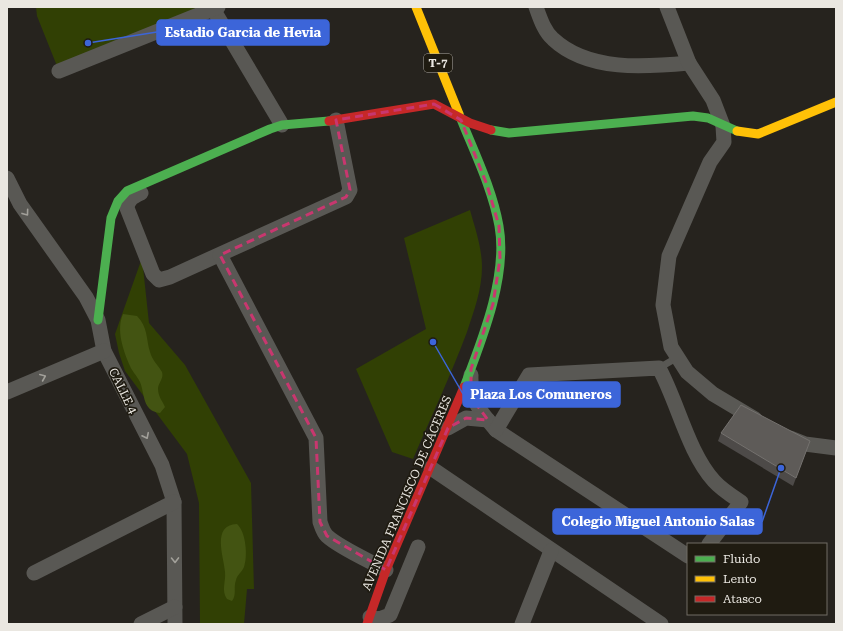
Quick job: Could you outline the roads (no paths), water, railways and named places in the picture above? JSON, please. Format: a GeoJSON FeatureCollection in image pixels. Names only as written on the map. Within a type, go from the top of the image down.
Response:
{"type":"FeatureCollection","features":[{"type":"Feature","properties":{"kind":"street","name":"AVENIDA FRANCISCO DE CÁCERES"},"geometry":{"type":"LineString","coordinates":[[368,621],[386,570],[448,428],[471,369],[493,304],[500,258],[499,226],[487,185],[416,7]]}},
{"type":"Feature","properties":{"kind":"street"},"geometry":{"type":"LineString","coordinates":[[536,7],[542,24],[553,39],[574,53],[606,63],[641,67],[689,63]]}},
{"type":"Feature","properties":{"kind":"street"},"geometry":{"type":"LineString","coordinates":[[667,7],[689,63],[713,100],[723,126],[724,142],[710,162],[669,256],[663,305],[671,347],[687,372],[713,394],[772,429],[805,444],[836,448]]}},
{"type":"Feature","properties":{"kind":"street"},"geometry":{"type":"LineString","coordinates":[[59,70],[215,8],[282,125]]}},
{"type":"Feature","properties":{"kind":"street"},"geometry":{"type":"LineString","coordinates":[[337,125],[350,190],[346,198],[170,277],[159,280],[153,274],[127,208],[128,202],[132,197],[277,135],[337,125],[434,104],[461,120],[491,132],[509,133],[693,116],[708,118],[746,135],[758,134],[836,102]]}},
{"type":"Feature","properties":{"kind":"street"},"geometry":{"type":"LineString","coordinates":[[98,320],[111,218],[115,204],[121,196],[131,188],[282,125],[337,125]]}},
{"type":"Feature","properties":{"kind":"street","name":"CALLE 4"},"geometry":{"type":"LineString","coordinates":[[7,178],[20,204],[86,296],[98,320],[104,351],[162,465],[174,502],[175,624]]}},
{"type":"Feature","properties":{"kind":"street"},"geometry":{"type":"LineString","coordinates":[[220,255],[316,438],[320,522],[322,530],[336,543],[386,570]]}},
{"type":"Feature","properties":{"kind":"street"},"geometry":{"type":"LineString","coordinates":[[7,392],[104,351]]}},
{"type":"Feature","properties":{"kind":"street"},"geometry":{"type":"LineString","coordinates":[[492,425],[529,375],[659,368],[669,386],[694,449],[714,482],[741,502],[710,543]]}},
{"type":"Feature","properties":{"kind":"street"},"geometry":{"type":"LineString","coordinates":[[471,369],[473,400],[479,411],[492,425],[687,555]]}},
{"type":"Feature","properties":{"kind":"street"},"geometry":{"type":"LineString","coordinates":[[448,428],[466,418],[492,425]]}},
{"type":"Feature","properties":{"kind":"street"},"geometry":{"type":"LineString","coordinates":[[431,468],[551,551],[661,624]]}},
{"type":"Feature","properties":{"kind":"street"},"geometry":{"type":"LineString","coordinates":[[34,573],[174,502]]}},
{"type":"Feature","properties":{"kind":"street"},"geometry":{"type":"LineString","coordinates":[[368,621],[390,615],[418,547]]}},
{"type":"Feature","properties":{"kind":"street"},"geometry":{"type":"LineString","coordinates":[[522,624],[551,551]]}},
{"type":"Feature","properties":{"kind":"street"},"geometry":{"type":"LineString","coordinates":[[141,624],[175,607]]}},
{"type":"Feature","properties":{"kind":"lane"},"geometry":{"type":"LineString","coordinates":[[659,368],[678,357]]}},
{"type":"Feature","properties":{"kind":"place","name":"Estadio Garcia de Hevia"},"geometry":{"type":"Point","coordinates":[88,43]}},
{"type":"Feature","properties":{"kind":"place","name":"Plaza Los Comuneros"},"geometry":{"type":"Point","coordinates":[433,342]}},
{"type":"Feature","properties":{"kind":"place","name":"Colegio Miguel Antonio Salas"},"geometry":{"type":"Point","coordinates":[781,468]}}]}
